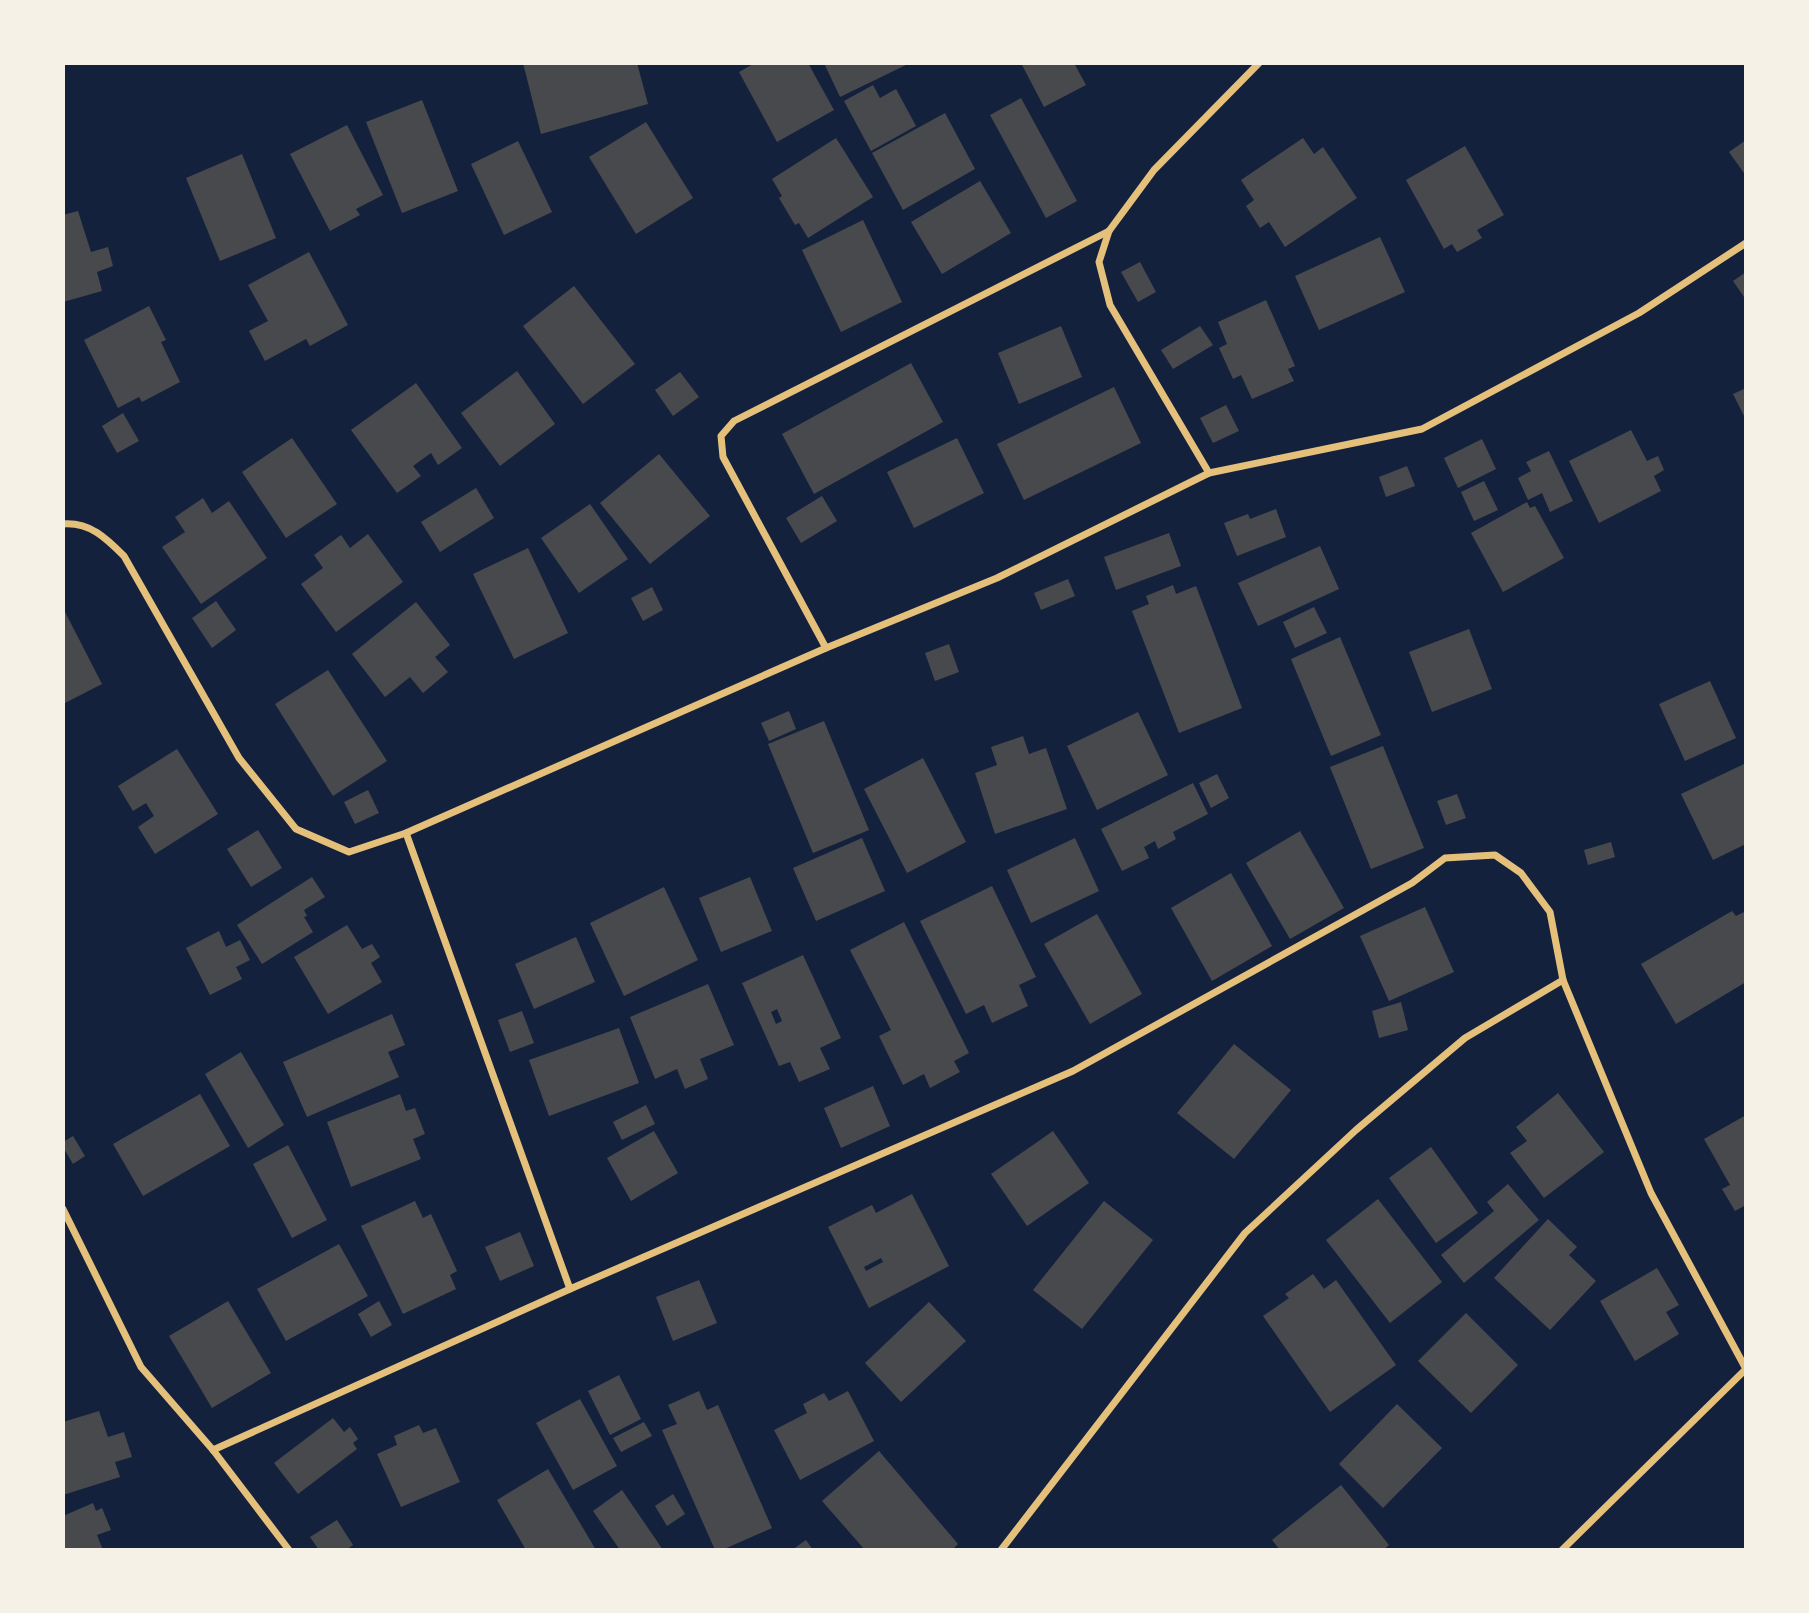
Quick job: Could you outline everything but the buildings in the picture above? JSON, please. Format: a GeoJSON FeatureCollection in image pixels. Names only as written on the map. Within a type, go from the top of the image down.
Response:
{"type":"FeatureCollection","features":[{"type":"Feature","properties":{"kind":"street"},"geometry":{"type":"LineString","coordinates":[[1209,473],[1111,305],[1099,262],[1109,232],[1154,170],[1259,63]]}},
{"type":"Feature","properties":{"kind":"street"},"geometry":{"type":"LineString","coordinates":[[826,648],[723,457],[721,436],[734,421],[1109,232]]}},
{"type":"Feature","properties":{"kind":"street"},"geometry":{"type":"LineString","coordinates":[[63,524],[72,523],[100,532],[124,555],[239,758],[296,830],[349,852],[406,833],[826,648],[997,578],[1209,473],[1422,429],[1639,313],[1746,243]]}},
{"type":"Feature","properties":{"kind":"street"},"geometry":{"type":"LineString","coordinates":[[406,833],[570,1289]]}},
{"type":"Feature","properties":{"kind":"street"},"geometry":{"type":"LineString","coordinates":[[213,1450],[570,1289],[1073,1071],[1412,883],[1445,858],[1495,855],[1521,873],[1550,912],[1563,980],[1651,1193],[1746,1369],[1562,1550]]}},
{"type":"Feature","properties":{"kind":"street"},"geometry":{"type":"LineString","coordinates":[[1002,1550],[1245,1233],[1356,1130],[1465,1038],[1563,980]]}},
{"type":"Feature","properties":{"kind":"street"},"geometry":{"type":"LineString","coordinates":[[63,1209],[141,1367],[213,1450],[289,1550]]}}]}
